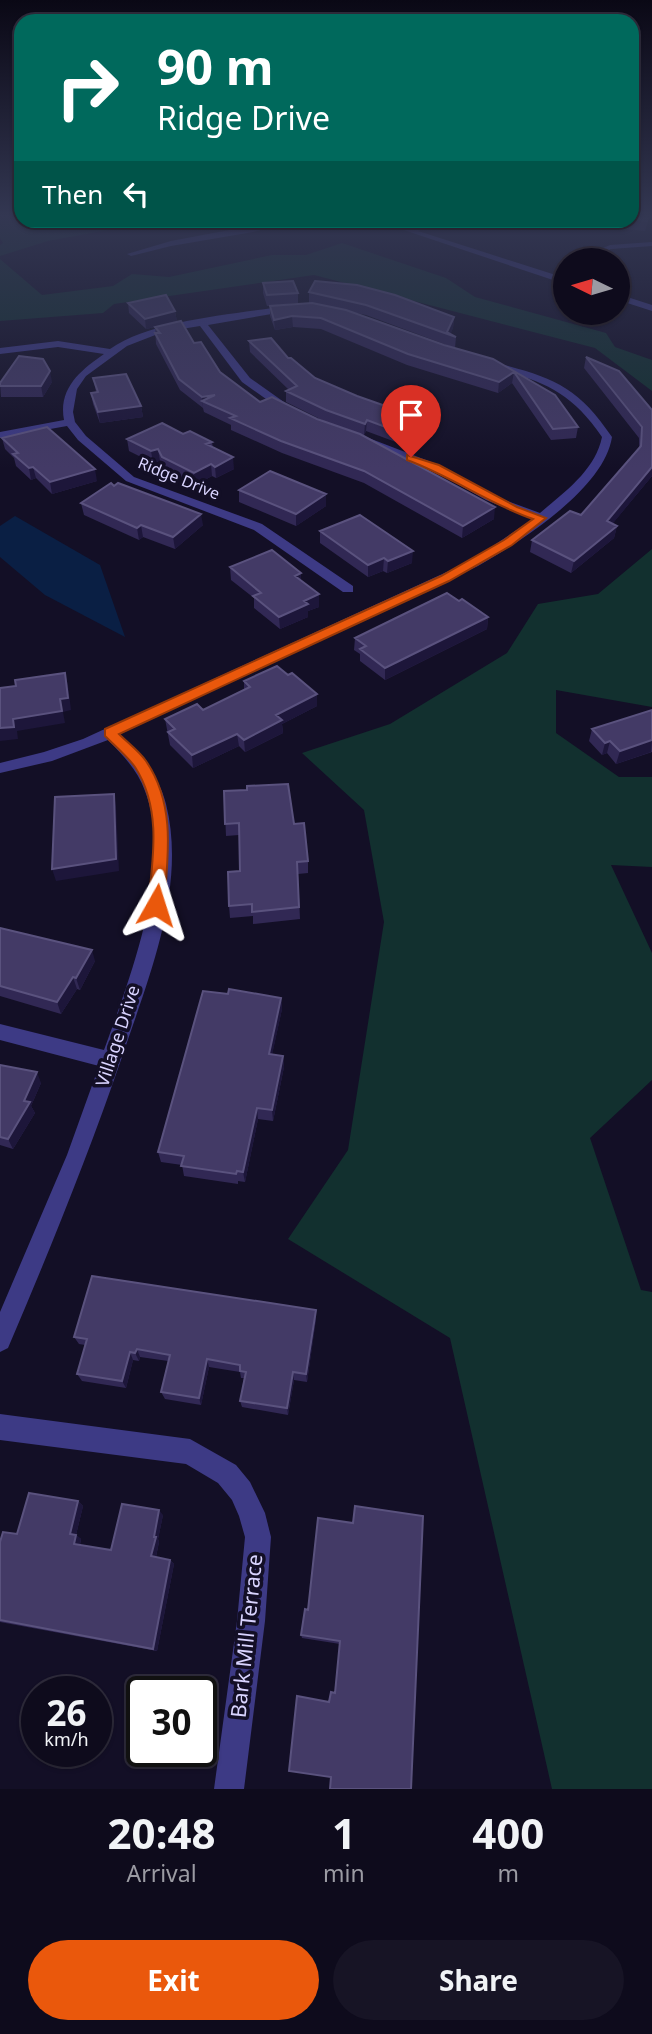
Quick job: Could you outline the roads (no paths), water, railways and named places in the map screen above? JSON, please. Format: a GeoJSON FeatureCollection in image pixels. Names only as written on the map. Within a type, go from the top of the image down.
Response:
{"type":"FeatureCollection","features":[{"type":"Feature","properties":{"kind":"street"},"geometry":{"type":"LineString","coordinates":[[630,302],[652,308]]}},
{"type":"Feature","properties":{"kind":"street"},"geometry":{"type":"LineString","coordinates":[[0,435],[70,422],[70,397],[76,382],[110,352],[148,334],[274,310],[304,308]]}},
{"type":"Feature","properties":{"kind":"street"},"geometry":{"type":"LineString","coordinates":[[202,323],[246,380],[275,403],[301,416]]}},
{"type":"Feature","properties":{"kind":"street"},"geometry":{"type":"LineString","coordinates":[[0,351],[58,344],[110,352]]}},
{"type":"Feature","properties":{"kind":"street"},"geometry":{"type":"LineString","coordinates":[[0,768],[47,757],[110,733],[445,579],[508,543],[562,501],[598,462],[606,450],[607,437],[579,398],[570,391],[551,382],[487,363]]}},
{"type":"Feature","properties":{"kind":"street","name":"Ridge Drive"},"geometry":{"type":"LineString","coordinates":[[70,422],[82,438],[130,479],[258,527],[348,589]]}},
{"type":"Feature","properties":{"kind":"street"},"geometry":{"type":"LineString","coordinates":[[348,434],[435,467],[502,503],[541,518]]}},
{"type":"Feature","properties":{"kind":"street","name":"Village Drive"},"geometry":{"type":"LineString","coordinates":[[0,1340],[79,1154],[154,923],[162,846],[160,816],[153,788],[140,763],[110,733]]}},
{"type":"Feature","properties":{"kind":"street"},"geometry":{"type":"LineString","coordinates":[[0,1032],[110,1060]]}},
{"type":"Feature","properties":{"kind":"street","name":"Bark Mill Terrace"},"geometry":{"type":"LineString","coordinates":[[0,1427],[190,1452],[227,1474],[241,1491],[252,1513],[258,1537],[251,1621],[229,1789]]}},
{"type":"Feature","properties":{"kind":"water"},"geometry":{"type":"Polygon","coordinates":[[[15,516],[100,565],[125,637],[45,595],[0,557],[0,526],[15,516]]]}}]}
